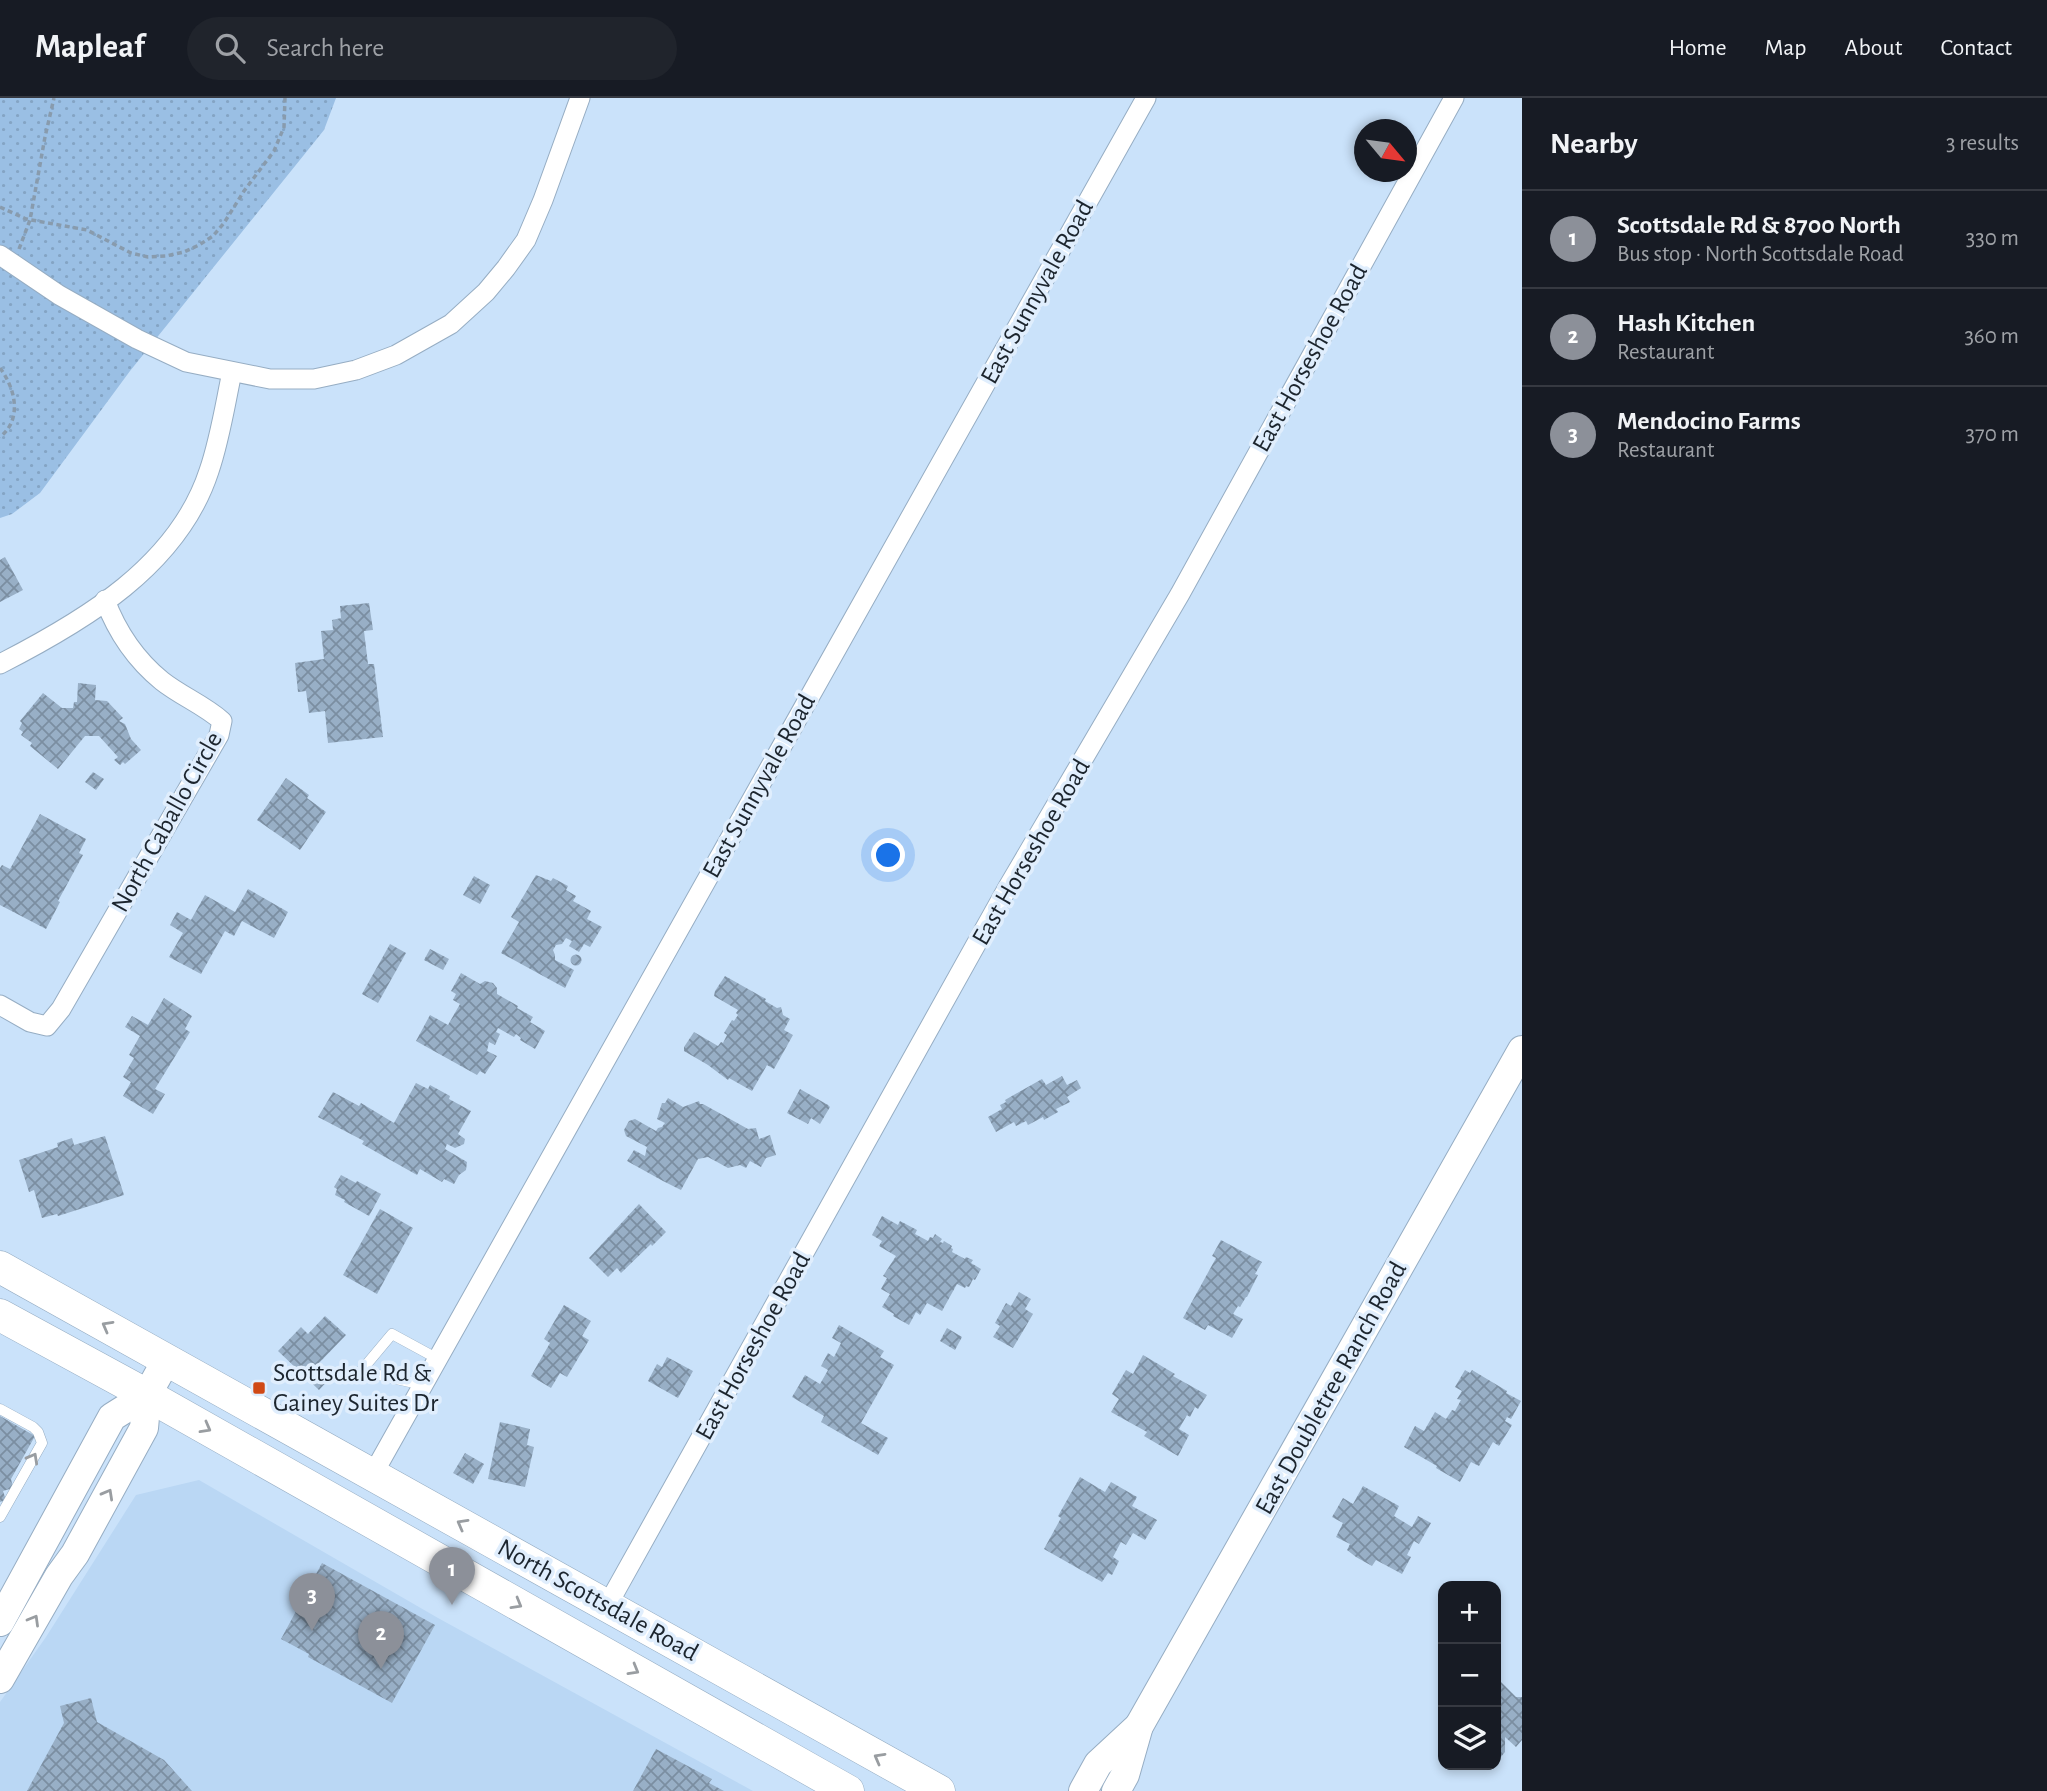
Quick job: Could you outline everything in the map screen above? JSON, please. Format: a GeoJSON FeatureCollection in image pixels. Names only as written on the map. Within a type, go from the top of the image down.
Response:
{"type":"FeatureCollection","features":[{"type":"Feature","properties":{"kind":"main road","name":"East Doubletree Ranch Road"},"geometry":{"type":"LineString","coordinates":[[1116,1791],[1125,1775],[1139,1726],[1522,1050]]}},
{"type":"Feature","properties":{"kind":"main road","name":"North Scottsdale Road"},"geometry":{"type":"LineString","coordinates":[[0,1267],[939,1791]]}},
{"type":"Feature","properties":{"kind":"main road","name":"North Scottsdale Road"},"geometry":{"type":"LineString","coordinates":[[0,1315],[147,1395],[848,1791]]}},
{"type":"Feature","properties":{"kind":"main road"},"geometry":{"type":"LineString","coordinates":[[0,1679],[59,1576],[75,1554],[144,1428],[147,1395],[167,1359]]}},
{"type":"Feature","properties":{"kind":"main road"},"geometry":{"type":"LineString","coordinates":[[0,1622],[112,1417],[147,1395]]}},
{"type":"Feature","properties":{"kind":"main road"},"geometry":{"type":"LineString","coordinates":[[574,1636],[592,1631],[613,1633],[682,1668],[762,1693]]}},
{"type":"Feature","properties":{"kind":"main road","name":"East Doubletree Ranch Road"},"geometry":{"type":"LineString","coordinates":[[1083,1791],[1098,1764],[1139,1726]]}},
{"type":"Feature","properties":{"kind":"main road"},"geometry":{"type":"LineString","coordinates":[[743,1732],[811,1791]]}},
{"type":"Feature","properties":{"kind":"street"},"geometry":{"type":"LineString","coordinates":[[5,259],[59,295],[186,362],[270,379],[314,379],[356,370],[396,355],[451,324],[486,292],[526,240],[580,98]]}},
{"type":"Feature","properties":{"kind":"street","name":"East Sunnyvale Road"},"geometry":{"type":"LineString","coordinates":[[373,1474],[1146,98]]}},
{"type":"Feature","properties":{"kind":"street","name":"East Horseshoe Road"},"geometry":{"type":"LineString","coordinates":[[607,1605],[1008,887],[1180,594],[1454,98]]}},
{"type":"Feature","properties":{"kind":"street"},"geometry":{"type":"LineString","coordinates":[[0,664],[54,636],[105,600],[146,570],[169,544],[194,506],[209,471],[232,372]]}},
{"type":"Feature","properties":{"kind":"street","name":"North Caballo Circle"},"geometry":{"type":"LineString","coordinates":[[0,1005],[30,1021],[47,1026],[61,1009],[219,735],[222,721],[163,682],[136,656],[114,624],[105,600]]}},
{"type":"Feature","properties":{"kind":"lane"},"geometry":{"type":"LineString","coordinates":[[423,1385],[361,1371],[392,1334],[438,1359]]}},
{"type":"Feature","properties":{"kind":"lane"},"geometry":{"type":"LineString","coordinates":[[0,1409],[33,1427],[38,1432],[41,1443],[0,1517]]}},
{"type":"Feature","properties":{"kind":"path"},"geometry":{"type":"LineString","coordinates":[[5,259],[25,238],[54,98]]}},
{"type":"Feature","properties":{"kind":"path"},"geometry":{"type":"LineString","coordinates":[[0,207],[30,220],[87,230],[131,253],[148,257],[184,252],[213,236],[274,151],[284,127],[285,98]]}},
{"type":"Feature","properties":{"kind":"path"},"geometry":{"type":"LineString","coordinates":[[0,368],[14,392],[15,404],[10,426],[0,437]]}},
{"type":"Feature","properties":{"kind":"shaded area"},"geometry":{"type":"Polygon","coordinates":[[[0,98],[336,98],[324,130],[130,371],[40,493],[12,514],[0,518],[0,98]]]}},
{"type":"Feature","properties":{"kind":"shaded area"},"geometry":{"type":"Polygon","coordinates":[[[199,1480],[438,1618],[753,1791],[0,1791],[0,1702],[46,1637],[136,1495],[199,1480]]]}},
{"type":"Feature","properties":{"kind":"building"},"geometry":{"type":"Polygon","coordinates":[[[5,557],[23,590],[0,602],[0,560],[5,557]]]}},
{"type":"Feature","properties":{"kind":"building"},"geometry":{"type":"Polygon","coordinates":[[[369,603],[373,630],[364,631],[368,664],[374,664],[383,737],[328,743],[325,711],[309,713],[306,691],[298,692],[295,663],[324,659],[321,631],[333,630],[332,620],[341,618],[340,606],[369,603]]]}},
{"type":"Feature","properties":{"kind":"building"},"geometry":{"type":"Polygon","coordinates":[[[78,683],[96,685],[95,700],[107,701],[123,718],[119,721],[125,724],[131,739],[141,750],[125,764],[123,762],[120,765],[114,760],[118,757],[99,736],[85,736],[58,769],[21,735],[23,732],[19,729],[22,723],[20,721],[43,693],[62,708],[73,708],[74,702],[77,702],[78,683]]]}},
{"type":"Feature","properties":{"kind":"building"},"geometry":{"type":"Polygon","coordinates":[[[93,772],[104,779],[96,790],[85,782],[93,772]]]}},
{"type":"Feature","properties":{"kind":"building"},"geometry":{"type":"Polygon","coordinates":[[[286,778],[326,812],[300,850],[257,820],[286,778]]]}},
{"type":"Feature","properties":{"kind":"building"},"geometry":{"type":"Polygon","coordinates":[[[40,814],[86,839],[79,853],[83,855],[46,929],[0,905],[0,868],[2,865],[10,869],[40,814]]]}},
{"type":"Feature","properties":{"kind":"building"},"geometry":{"type":"Polygon","coordinates":[[[536,875],[551,881],[553,878],[568,886],[566,890],[576,896],[573,901],[591,911],[587,919],[602,927],[590,947],[584,944],[579,952],[569,946],[572,941],[566,938],[562,944],[556,945],[553,950],[555,960],[574,970],[565,988],[501,953],[519,922],[511,917],[536,875]]]}},
{"type":"Feature","properties":{"kind":"building"},"geometry":{"type":"Polygon","coordinates":[[[474,876],[490,885],[480,904],[463,895],[474,876]]]}},
{"type":"Feature","properties":{"kind":"building"},"geometry":{"type":"Polygon","coordinates":[[[248,889],[288,912],[274,938],[242,921],[234,936],[225,931],[201,974],[169,957],[183,933],[170,925],[177,912],[191,920],[205,895],[235,912],[248,889]]]}},
{"type":"Feature","properties":{"kind":"building"},"geometry":{"type":"Polygon","coordinates":[[[390,944],[406,953],[378,1003],[362,994],[390,944]]]}},
{"type":"Feature","properties":{"kind":"building"},"geometry":{"type":"Polygon","coordinates":[[[430,949],[449,959],[443,970],[424,960],[430,949]]]}},
{"type":"Feature","properties":{"kind":"building"},"geometry":{"type":"Polygon","coordinates":[[[576,954],[582,960],[576,966],[570,960],[576,954]]]}},
{"type":"Feature","properties":{"kind":"building"},"geometry":{"type":"Polygon","coordinates":[[[461,973],[480,984],[485,981],[493,983],[497,994],[533,1017],[530,1022],[545,1031],[535,1049],[520,1040],[516,1034],[514,1037],[498,1028],[496,1032],[500,1034],[495,1045],[489,1042],[487,1051],[497,1056],[485,1074],[480,1071],[477,1075],[416,1041],[430,1015],[448,1025],[460,1004],[453,1000],[456,994],[451,991],[461,973]]]}},
{"type":"Feature","properties":{"kind":"building"},"geometry":{"type":"Polygon","coordinates":[[[725,976],[777,1008],[781,1007],[783,1015],[790,1019],[784,1030],[793,1035],[774,1069],[767,1065],[752,1091],[729,1078],[728,1080],[684,1051],[694,1032],[718,1046],[723,1043],[727,1035],[724,1033],[738,1015],[738,1010],[714,996],[725,976]]]}},
{"type":"Feature","properties":{"kind":"building"},"geometry":{"type":"Polygon","coordinates":[[[164,998],[192,1016],[185,1029],[190,1032],[155,1089],[165,1094],[153,1114],[123,1096],[131,1082],[123,1077],[134,1058],[129,1055],[140,1036],[125,1027],[132,1016],[148,1025],[164,998]]]}},
{"type":"Feature","properties":{"kind":"building"},"geometry":{"type":"Polygon","coordinates":[[[1062,1076],[1067,1085],[1077,1080],[1081,1088],[1067,1097],[1070,1102],[1056,1109],[1058,1112],[1044,1120],[1043,1117],[1028,1125],[1026,1121],[1016,1126],[1014,1122],[996,1132],[988,1117],[1002,1109],[1000,1105],[1006,1102],[1005,1100],[1042,1079],[1046,1085],[1062,1076]]]}},
{"type":"Feature","properties":{"kind":"building"},"geometry":{"type":"Polygon","coordinates":[[[416,1083],[428,1089],[430,1085],[471,1111],[458,1134],[465,1139],[464,1144],[455,1148],[447,1144],[445,1149],[467,1162],[466,1170],[454,1184],[444,1179],[442,1182],[420,1169],[417,1175],[362,1144],[364,1141],[318,1117],[333,1092],[359,1106],[361,1103],[394,1123],[416,1083]]]}},
{"type":"Feature","properties":{"kind":"building"},"geometry":{"type":"Polygon","coordinates":[[[800,1089],[830,1107],[820,1124],[811,1118],[808,1124],[787,1113],[800,1089]]]}},
{"type":"Feature","properties":{"kind":"building"},"geometry":{"type":"Polygon","coordinates":[[[668,1098],[683,1107],[699,1101],[700,1104],[748,1129],[756,1128],[759,1139],[770,1135],[776,1155],[766,1158],[761,1167],[750,1161],[746,1168],[740,1165],[728,1168],[708,1157],[698,1159],[681,1190],[663,1181],[627,1161],[634,1150],[645,1156],[647,1147],[626,1136],[624,1130],[629,1121],[635,1119],[656,1131],[662,1127],[665,1123],[657,1119],[662,1103],[668,1098]]]}},
{"type":"Feature","properties":{"kind":"building"},"geometry":{"type":"Polygon","coordinates":[[[105,1136],[124,1195],[58,1216],[57,1214],[42,1218],[34,1190],[29,1192],[19,1160],[58,1147],[57,1143],[72,1138],[74,1145],[105,1136]]]}},
{"type":"Feature","properties":{"kind":"building"},"geometry":{"type":"Polygon","coordinates":[[[341,1175],[381,1194],[369,1216],[335,1195],[337,1189],[334,1187],[341,1175]]]}},
{"type":"Feature","properties":{"kind":"building"},"geometry":{"type":"Polygon","coordinates":[[[639,1204],[666,1232],[621,1273],[617,1268],[608,1277],[589,1258],[639,1204]]]}},
{"type":"Feature","properties":{"kind":"building"},"geometry":{"type":"Polygon","coordinates":[[[380,1209],[413,1228],[377,1294],[343,1275],[380,1209]]]}},
{"type":"Feature","properties":{"kind":"building"},"geometry":{"type":"Polygon","coordinates":[[[882,1216],[898,1225],[900,1221],[917,1230],[915,1234],[928,1241],[935,1234],[942,1239],[940,1242],[944,1241],[952,1246],[952,1252],[973,1260],[971,1263],[981,1269],[975,1280],[965,1288],[957,1284],[942,1311],[927,1303],[920,1315],[916,1312],[909,1325],[893,1316],[894,1314],[882,1307],[890,1294],[881,1289],[887,1278],[883,1276],[896,1256],[879,1246],[882,1241],[872,1235],[882,1216]]]}},
{"type":"Feature","properties":{"kind":"building"},"geometry":{"type":"Polygon","coordinates":[[[1221,1240],[1262,1262],[1247,1297],[1233,1314],[1243,1319],[1232,1338],[1208,1325],[1205,1330],[1183,1318],[1216,1258],[1212,1256],[1221,1240]]]}},
{"type":"Feature","properties":{"kind":"building"},"geometry":{"type":"Polygon","coordinates":[[[1019,1292],[1031,1299],[1025,1309],[1033,1314],[1013,1348],[993,1337],[1000,1326],[995,1323],[1006,1303],[1011,1306],[1019,1292]]]}},
{"type":"Feature","properties":{"kind":"building"},"geometry":{"type":"Polygon","coordinates":[[[564,1305],[591,1321],[582,1336],[589,1340],[567,1377],[560,1373],[551,1388],[531,1376],[550,1343],[544,1339],[564,1305]]]}},
{"type":"Feature","properties":{"kind":"building"},"geometry":{"type":"Polygon","coordinates":[[[325,1316],[346,1335],[319,1363],[332,1376],[319,1390],[278,1351],[301,1327],[308,1334],[325,1316]]]}},
{"type":"Feature","properties":{"kind":"building"},"geometry":{"type":"Polygon","coordinates":[[[839,1325],[884,1351],[880,1357],[894,1365],[861,1423],[888,1438],[878,1455],[821,1422],[824,1416],[792,1397],[805,1375],[820,1384],[828,1370],[821,1366],[828,1353],[834,1357],[841,1343],[832,1338],[839,1325]]]}},
{"type":"Feature","properties":{"kind":"building"},"geometry":{"type":"Polygon","coordinates":[[[947,1328],[962,1337],[955,1350],[940,1341],[947,1328]]]}},
{"type":"Feature","properties":{"kind":"building"},"geometry":{"type":"Polygon","coordinates":[[[1143,1355],[1207,1395],[1198,1409],[1195,1407],[1190,1417],[1187,1415],[1179,1429],[1189,1435],[1178,1456],[1144,1436],[1147,1432],[1111,1412],[1119,1399],[1112,1394],[1126,1370],[1133,1374],[1143,1355]]]}},
{"type":"Feature","properties":{"kind":"building"},"geometry":{"type":"Polygon","coordinates":[[[667,1357],[693,1371],[678,1398],[648,1381],[657,1364],[662,1367],[667,1357]]]}},
{"type":"Feature","properties":{"kind":"building"},"geometry":{"type":"Polygon","coordinates":[[[1465,1370],[1470,1373],[1472,1370],[1521,1401],[1511,1419],[1507,1417],[1505,1421],[1512,1425],[1499,1446],[1493,1442],[1479,1466],[1471,1462],[1460,1482],[1404,1447],[1415,1426],[1424,1431],[1435,1412],[1446,1419],[1452,1410],[1455,1411],[1462,1391],[1455,1387],[1465,1370]]]}},
{"type":"Feature","properties":{"kind":"building"},"geometry":{"type":"Polygon","coordinates":[[[0,1416],[35,1436],[11,1479],[13,1488],[3,1491],[6,1500],[0,1502],[0,1416]]]}},
{"type":"Feature","properties":{"kind":"building"},"geometry":{"type":"Polygon","coordinates":[[[500,1422],[530,1429],[527,1445],[534,1447],[525,1487],[488,1479],[500,1422]]]}},
{"type":"Feature","properties":{"kind":"building"},"geometry":{"type":"Polygon","coordinates":[[[465,1453],[484,1464],[473,1484],[453,1473],[465,1453]]]}},
{"type":"Feature","properties":{"kind":"building"},"geometry":{"type":"Polygon","coordinates":[[[1080,1477],[1105,1492],[1111,1482],[1137,1497],[1132,1506],[1157,1520],[1145,1540],[1133,1533],[1126,1545],[1121,1542],[1113,1557],[1119,1561],[1112,1575],[1108,1573],[1102,1582],[1044,1549],[1061,1518],[1058,1516],[1080,1477]]]}},
{"type":"Feature","properties":{"kind":"building"},"geometry":{"type":"Polygon","coordinates":[[[1363,1486],[1399,1506],[1394,1516],[1412,1527],[1418,1516],[1431,1523],[1419,1544],[1414,1541],[1407,1555],[1411,1557],[1402,1574],[1376,1560],[1372,1566],[1347,1550],[1350,1544],[1336,1537],[1343,1523],[1332,1517],[1343,1498],[1353,1504],[1363,1486]]]}},
{"type":"Feature","properties":{"kind":"building"},"geometry":{"type":"Polygon","coordinates":[[[322,1563],[435,1625],[392,1703],[308,1657],[309,1654],[281,1639],[322,1563]]]}},
{"type":"Feature","properties":{"kind":"building"},"geometry":{"type":"Polygon","coordinates":[[[1501,1682],[1516,1697],[1522,1697],[1522,1740],[1516,1747],[1505,1737],[1505,1752],[1501,1757],[1501,1682]]]}},
{"type":"Feature","properties":{"kind":"building"},"geometry":{"type":"Polygon","coordinates":[[[91,1698],[97,1722],[164,1760],[192,1791],[27,1791],[64,1723],[60,1706],[91,1698]]]}},
{"type":"Feature","properties":{"kind":"building"},"geometry":{"type":"Polygon","coordinates":[[[656,1749],[712,1779],[709,1783],[724,1791],[633,1791],[656,1749]]]}},
{"type":"Feature","properties":{"kind":"place","name":"Scottsdale Rd & Gainey Suites Dr"},"geometry":{"type":"Point","coordinates":[259,1388]}},
{"type":"Feature","properties":{"kind":"place","name":"Scottsdale Rd & 8700 North"},"geometry":{"type":"Point","coordinates":[452,1605]}},
{"type":"Feature","properties":{"kind":"place","name":"Mendocino Farms"},"geometry":{"type":"Point","coordinates":[312,1631]}},
{"type":"Feature","properties":{"kind":"place","name":"Hash Kitchen"},"geometry":{"type":"Point","coordinates":[381,1669]}}]}
